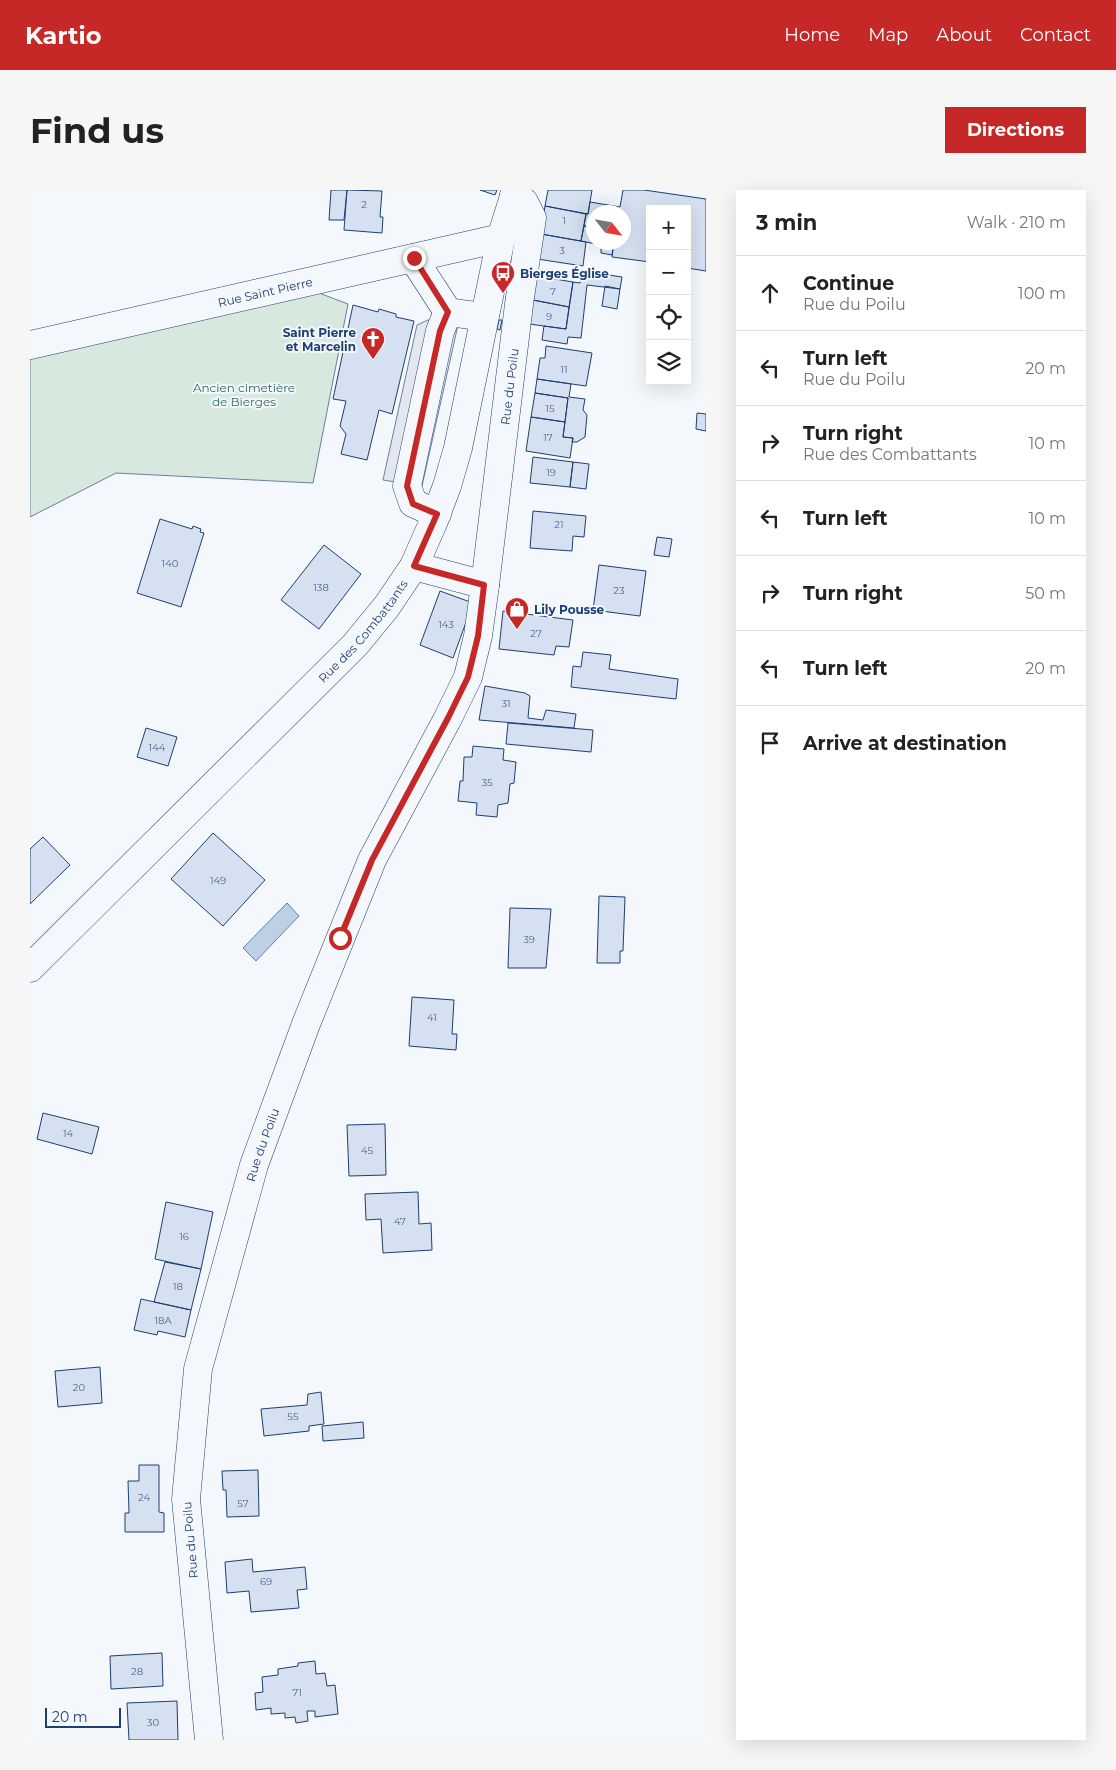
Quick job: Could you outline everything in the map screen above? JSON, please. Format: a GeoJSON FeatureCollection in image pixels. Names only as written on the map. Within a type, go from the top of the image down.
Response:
{"type":"FeatureCollection","features":[{"type":"Feature","properties":{"kind":"street","name":"Rue des Combattants"},"geometry":{"type":"LineString","coordinates":[[30,968],[355,645],[387,606],[414,566],[437,514],[458,448],[501,238],[515,192]]}},
{"type":"Feature","properties":{"kind":"street","name":"Rue du Poilu"},"geometry":{"type":"LineString","coordinates":[[209,1740],[186,1500],[198,1369],[254,1164],[306,1024],[372,860],[468,677],[478,636],[518,304],[532,218],[524,202],[515,192]]}},
{"type":"Feature","properties":{"kind":"street","name":"Rue Saint Pierre"},"geometry":{"type":"LineString","coordinates":[[30,345],[501,238]]}},
{"type":"Feature","properties":{"kind":"street"},"geometry":{"type":"LineString","coordinates":[[414,258],[448,312],[484,317]]}},
{"type":"Feature","properties":{"kind":"street"},"geometry":{"type":"LineString","coordinates":[[437,514],[413,504],[407,486],[440,331],[448,312]]}},
{"type":"Feature","properties":{"kind":"street"},"geometry":{"type":"LineString","coordinates":[[414,566],[484,585]]}},
{"type":"Feature","properties":{"kind":"green space","name":"Ancien cimetière de Bierges"},"geometry":{"type":"Polygon","coordinates":[[[319,293],[348,304],[313,483],[116,473],[30,517],[30,353],[319,293]]]}},
{"type":"Feature","properties":{"kind":"shaded area"},"geometry":{"type":"Polygon","coordinates":[[[428,320],[458,325],[422,486],[383,480],[417,325],[428,320]]]}},
{"type":"Feature","properties":{"kind":"water"},"geometry":{"type":"Polygon","coordinates":[[[287,903],[299,916],[256,961],[243,948],[287,903]]]}},
{"type":"Feature","properties":{"kind":"building"},"geometry":{"type":"Polygon","coordinates":[[[331,190],[347,190],[344,220],[329,220],[331,190]]]}},
{"type":"Feature","properties":{"kind":"building"},"geometry":{"type":"Polygon","coordinates":[[[347,190],[382,191],[380,217],[383,217],[382,233],[344,230],[347,190]]]}},
{"type":"Feature","properties":{"kind":"building"},"geometry":{"type":"Polygon","coordinates":[[[480,190],[497,190],[495,195],[480,190]]]}},
{"type":"Feature","properties":{"kind":"building"},"geometry":{"type":"Polygon","coordinates":[[[548,190],[592,190],[590,205],[586,205],[586,214],[545,206],[548,190]]]}},
{"type":"Feature","properties":{"kind":"building"},"geometry":{"type":"Polygon","coordinates":[[[623,190],[644,190],[706,199],[706,271],[691,269],[691,205],[646,205],[646,261],[612,257],[613,250],[631,250],[631,205],[620,205],[623,190]]]}},
{"type":"Feature","properties":{"kind":"building"},"geometry":{"type":"Polygon","coordinates":[[[590,202],[608,205],[590,205],[590,202]]]}},
{"type":"Feature","properties":{"kind":"building"},"geometry":{"type":"Polygon","coordinates":[[[545,206],[586,214],[581,241],[541,234],[545,206]]]}},
{"type":"Feature","properties":{"kind":"building"},"geometry":{"type":"Polygon","coordinates":[[[584,226],[586,226],[586,242],[581,241],[584,226]]]}},
{"type":"Feature","properties":{"kind":"building"},"geometry":{"type":"Polygon","coordinates":[[[541,234],[586,242],[583,266],[537,259],[541,234]]]}},
{"type":"Feature","properties":{"kind":"building"},"geometry":{"type":"Polygon","coordinates":[[[601,250],[613,250],[612,255],[601,253],[601,250]]]}},
{"type":"Feature","properties":{"kind":"building"},"geometry":{"type":"Polygon","coordinates":[[[583,271],[622,277],[620,289],[587,285],[581,338],[568,337],[567,344],[542,340],[544,326],[566,329],[573,282],[580,283],[583,271]]]}},
{"type":"Feature","properties":{"kind":"building"},"geometry":{"type":"Polygon","coordinates":[[[537,276],[573,282],[569,307],[533,300],[537,276]]]}},
{"type":"Feature","properties":{"kind":"building"},"geometry":{"type":"Polygon","coordinates":[[[605,286],[620,289],[617,309],[602,306],[605,286]]]}},
{"type":"Feature","properties":{"kind":"building"},"geometry":{"type":"Polygon","coordinates":[[[533,300],[569,307],[566,329],[529,324],[533,300]]]}},
{"type":"Feature","properties":{"kind":"building","name":"Saint Pierre et Marcelin"},"geometry":{"type":"Polygon","coordinates":[[[353,305],[378,312],[379,309],[396,314],[396,317],[414,321],[392,414],[379,410],[367,460],[341,454],[346,434],[340,426],[346,401],[333,399],[353,305]]]}},
{"type":"Feature","properties":{"kind":"building"},"geometry":{"type":"Polygon","coordinates":[[[499,320],[502,320],[500,330],[497,329],[499,320]]]}},
{"type":"Feature","properties":{"kind":"building"},"geometry":{"type":"Polygon","coordinates":[[[546,346],[592,353],[586,386],[537,379],[540,358],[545,358],[546,346]]]}},
{"type":"Feature","properties":{"kind":"building"},"geometry":{"type":"Polygon","coordinates":[[[537,379],[571,384],[569,397],[585,399],[583,410],[587,415],[585,437],[577,442],[572,442],[573,438],[563,437],[568,398],[535,393],[537,379]]]}},
{"type":"Feature","properties":{"kind":"building"},"geometry":{"type":"Polygon","coordinates":[[[535,393],[568,398],[565,422],[531,417],[535,393]]]}},
{"type":"Feature","properties":{"kind":"building"},"geometry":{"type":"Polygon","coordinates":[[[697,413],[706,414],[706,431],[696,429],[697,413]]]}},
{"type":"Feature","properties":{"kind":"building"},"geometry":{"type":"Polygon","coordinates":[[[531,417],[565,422],[563,437],[573,438],[570,458],[526,451],[531,417]]]}},
{"type":"Feature","properties":{"kind":"building"},"geometry":{"type":"Polygon","coordinates":[[[533,457],[573,462],[570,487],[530,483],[533,457]]]}},
{"type":"Feature","properties":{"kind":"building"},"geometry":{"type":"Polygon","coordinates":[[[573,462],[589,464],[586,489],[570,487],[573,462]]]}},
{"type":"Feature","properties":{"kind":"building"},"geometry":{"type":"Polygon","coordinates":[[[533,511],[586,516],[584,537],[573,536],[572,551],[530,548],[533,511]]]}},
{"type":"Feature","properties":{"kind":"building"},"geometry":{"type":"Polygon","coordinates":[[[160,519],[192,529],[193,526],[201,529],[200,532],[204,533],[181,607],[137,593],[160,519]]]}},
{"type":"Feature","properties":{"kind":"building"},"geometry":{"type":"Polygon","coordinates":[[[657,537],[672,539],[669,557],[654,555],[657,537]]]}},
{"type":"Feature","properties":{"kind":"building"},"geometry":{"type":"Polygon","coordinates":[[[324,545],[361,574],[319,629],[281,600],[324,545]]]}},
{"type":"Feature","properties":{"kind":"building"},"geometry":{"type":"Polygon","coordinates":[[[599,565],[646,571],[640,616],[593,610],[599,565]]]}},
{"type":"Feature","properties":{"kind":"building"},"geometry":{"type":"Polygon","coordinates":[[[440,591],[473,603],[453,658],[420,645],[440,591]]]}},
{"type":"Feature","properties":{"kind":"building"},"geometry":{"type":"Polygon","coordinates":[[[503,611],[573,620],[569,647],[556,646],[554,655],[499,649],[503,611]]]}},
{"type":"Feature","properties":{"kind":"building"},"geometry":{"type":"Polygon","coordinates":[[[583,652],[611,655],[609,669],[678,679],[676,699],[571,687],[573,666],[581,667],[583,652]]]}},
{"type":"Feature","properties":{"kind":"building"},"geometry":{"type":"Polygon","coordinates":[[[485,686],[525,693],[530,696],[528,718],[543,720],[546,710],[576,714],[574,728],[479,720],[485,686]]]}},
{"type":"Feature","properties":{"kind":"building"},"geometry":{"type":"Polygon","coordinates":[[[508,723],[593,730],[591,752],[506,744],[508,723]]]}},
{"type":"Feature","properties":{"kind":"building"},"geometry":{"type":"Polygon","coordinates":[[[146,728],[177,737],[168,766],[137,757],[146,728]]]}},
{"type":"Feature","properties":{"kind":"building"},"geometry":{"type":"Polygon","coordinates":[[[473,746],[504,749],[503,760],[516,762],[514,783],[510,784],[508,803],[498,805],[497,817],[476,815],[477,803],[458,801],[460,781],[463,781],[464,757],[472,757],[473,746]]]}},
{"type":"Feature","properties":{"kind":"building"},"geometry":{"type":"Polygon","coordinates":[[[213,833],[265,880],[223,926],[171,879],[213,833]]]}},
{"type":"Feature","properties":{"kind":"building"},"geometry":{"type":"Polygon","coordinates":[[[43,837],[70,865],[30,904],[30,849],[43,837]]]}},
{"type":"Feature","properties":{"kind":"building"},"geometry":{"type":"Polygon","coordinates":[[[599,896],[625,897],[623,951],[620,951],[620,963],[597,963],[599,896]]]}},
{"type":"Feature","properties":{"kind":"building"},"geometry":{"type":"Polygon","coordinates":[[[510,908],[551,909],[546,968],[508,968],[510,908]]]}},
{"type":"Feature","properties":{"kind":"building"},"geometry":{"type":"Polygon","coordinates":[[[412,997],[454,1000],[452,1034],[457,1034],[456,1050],[409,1046],[412,997]]]}},
{"type":"Feature","properties":{"kind":"building"},"geometry":{"type":"Polygon","coordinates":[[[43,1113],[99,1127],[92,1154],[37,1139],[43,1113]]]}},
{"type":"Feature","properties":{"kind":"building"},"geometry":{"type":"Polygon","coordinates":[[[385,1124],[386,1175],[349,1176],[347,1125],[385,1124]]]}},
{"type":"Feature","properties":{"kind":"building"},"geometry":{"type":"Polygon","coordinates":[[[418,1192],[419,1224],[431,1223],[432,1250],[383,1253],[381,1219],[366,1220],[365,1194],[418,1192]]]}},
{"type":"Feature","properties":{"kind":"building"},"geometry":{"type":"Polygon","coordinates":[[[166,1202],[213,1212],[201,1269],[155,1259],[166,1202]]]}},
{"type":"Feature","properties":{"kind":"building"},"geometry":{"type":"Polygon","coordinates":[[[165,1262],[201,1269],[191,1310],[154,1302],[165,1262]]]}},
{"type":"Feature","properties":{"kind":"building"},"geometry":{"type":"Polygon","coordinates":[[[141,1299],[191,1310],[185,1337],[158,1331],[157,1335],[134,1330],[141,1299]]]}},
{"type":"Feature","properties":{"kind":"building"},"geometry":{"type":"Polygon","coordinates":[[[100,1367],[102,1403],[58,1407],[55,1371],[100,1367]]]}},
{"type":"Feature","properties":{"kind":"building"},"geometry":{"type":"Polygon","coordinates":[[[321,1392],[324,1424],[309,1426],[309,1431],[264,1436],[261,1409],[307,1405],[308,1394],[321,1392]]]}},
{"type":"Feature","properties":{"kind":"building"},"geometry":{"type":"Polygon","coordinates":[[[363,1422],[364,1438],[323,1441],[322,1426],[363,1422]]]}},
{"type":"Feature","properties":{"kind":"building"},"geometry":{"type":"Polygon","coordinates":[[[139,1465],[159,1465],[159,1512],[164,1513],[164,1532],[125,1532],[125,1513],[129,1513],[128,1481],[139,1481],[139,1465]]]}},
{"type":"Feature","properties":{"kind":"building"},"geometry":{"type":"Polygon","coordinates":[[[258,1470],[259,1516],[227,1517],[226,1490],[223,1490],[222,1471],[258,1470]]]}},
{"type":"Feature","properties":{"kind":"building"},"geometry":{"type":"Polygon","coordinates":[[[252,1559],[253,1572],[305,1567],[307,1589],[297,1590],[299,1608],[251,1612],[249,1591],[227,1593],[225,1562],[252,1559]]]}},
{"type":"Feature","properties":{"kind":"building"},"geometry":{"type":"Polygon","coordinates":[[[162,1653],[163,1686],[111,1689],[110,1656],[162,1653]]]}},
{"type":"Feature","properties":{"kind":"building"},"geometry":{"type":"Polygon","coordinates":[[[315,1661],[316,1674],[325,1673],[327,1686],[335,1685],[338,1714],[315,1717],[315,1711],[307,1711],[308,1721],[296,1723],[295,1717],[285,1718],[285,1713],[271,1714],[271,1708],[256,1710],[255,1693],[263,1692],[262,1677],[278,1675],[278,1669],[298,1666],[298,1663],[315,1661]]]}},
{"type":"Feature","properties":{"kind":"building"},"geometry":{"type":"Polygon","coordinates":[[[177,1701],[178,1740],[129,1740],[127,1703],[177,1701]]]}},
{"type":"Feature","properties":{"kind":"place","name":"Bierges Église"},"geometry":{"type":"Point","coordinates":[503,294]}},
{"type":"Feature","properties":{"kind":"place","name":"Saint Pierre et Marcelin"},"geometry":{"type":"Point","coordinates":[373,360]}},
{"type":"Feature","properties":{"kind":"place","name":"Lily Pousse"},"geometry":{"type":"Point","coordinates":[517,630]}},
{"type":"Feature","properties":{"kind":"route"},"geometry":{"type":"LineString","coordinates":[[340,938],[383,836],[448,718],[468,677],[478,636],[484,585],[414,566],[437,514],[413,504],[407,486],[440,331],[448,312],[414,258]]}}]}
